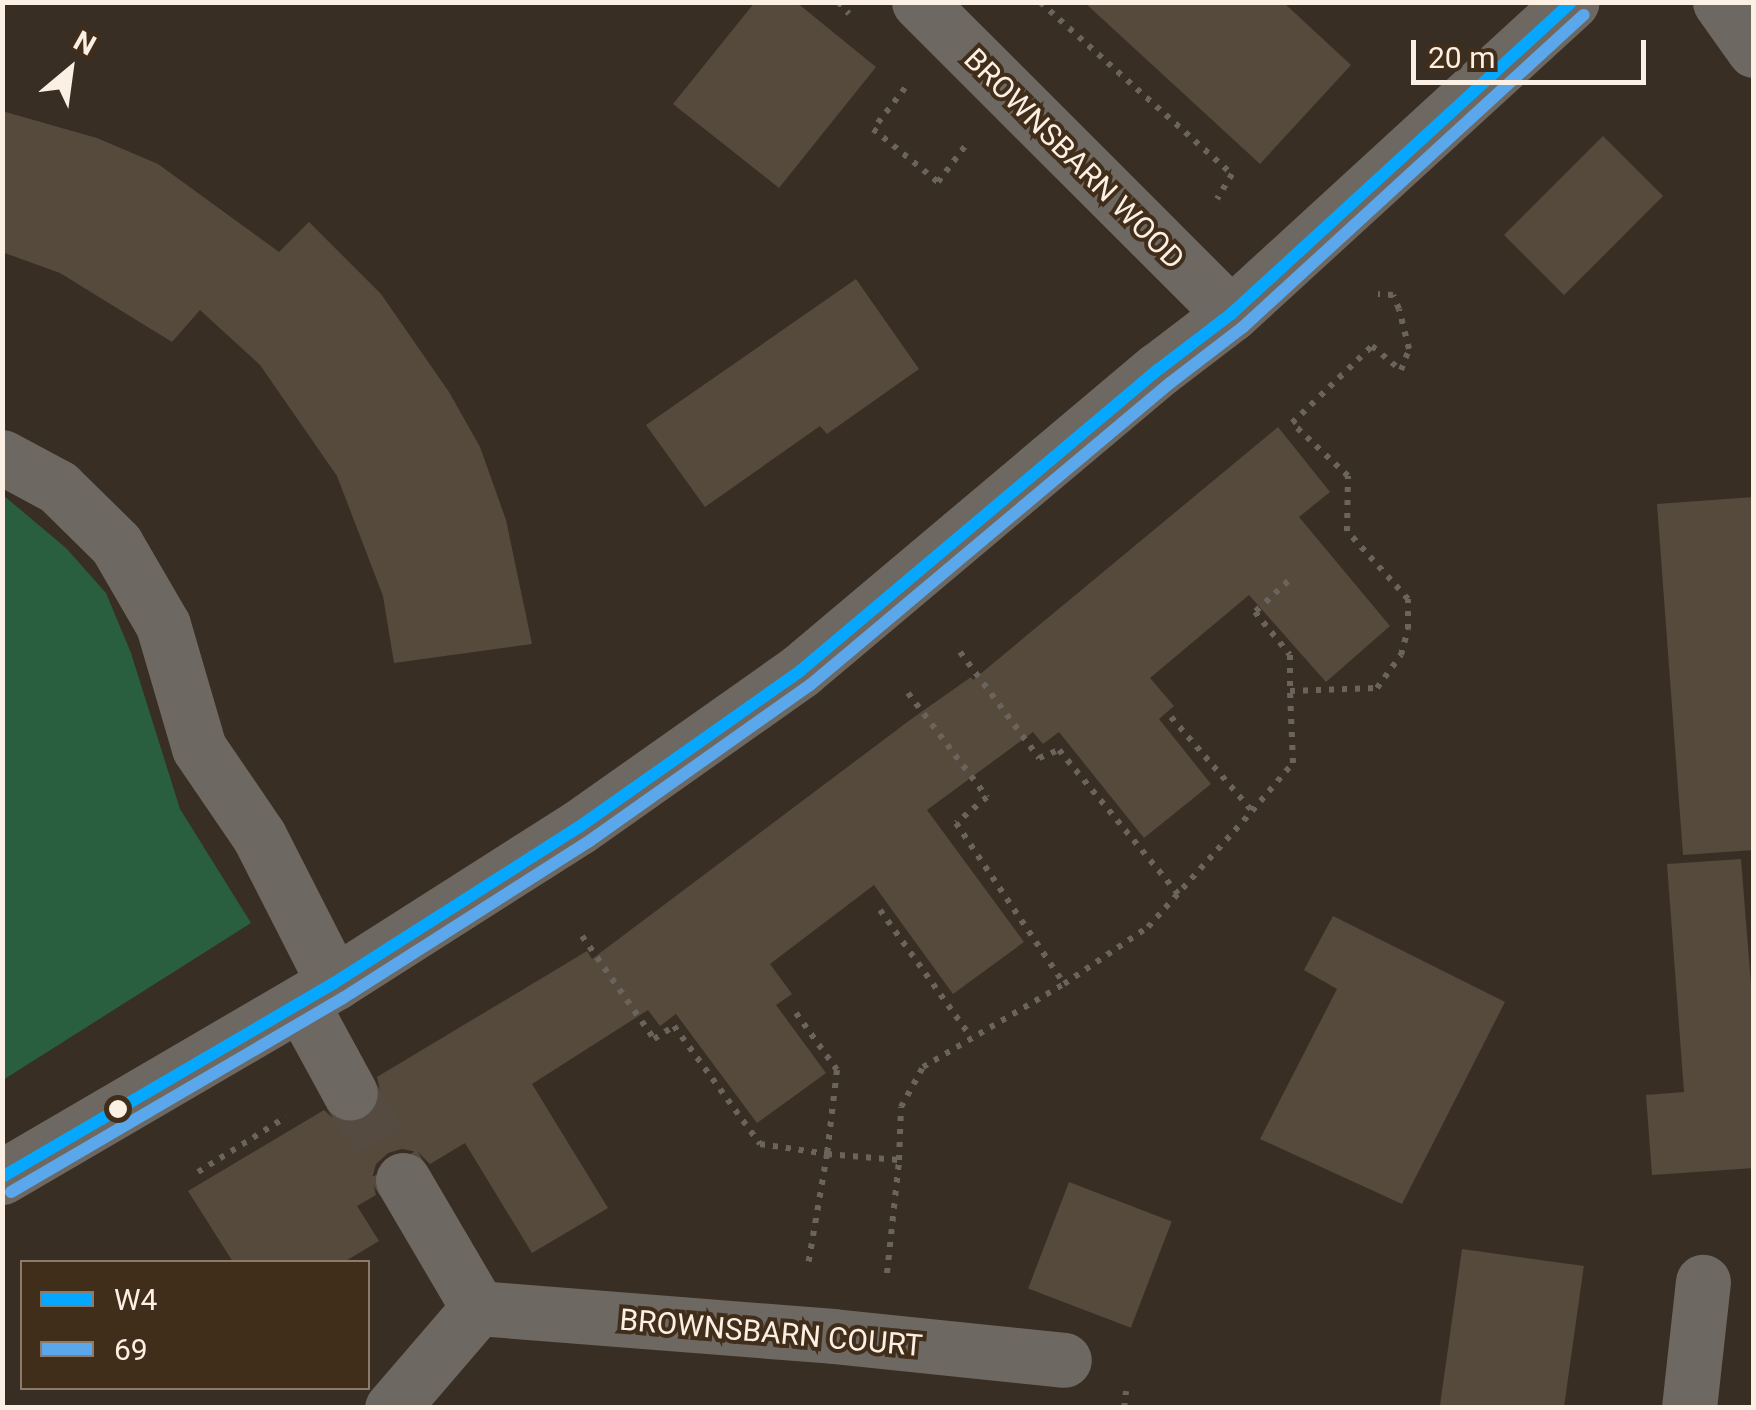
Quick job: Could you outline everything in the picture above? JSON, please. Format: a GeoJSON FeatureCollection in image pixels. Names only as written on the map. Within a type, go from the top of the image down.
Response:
{"type":"FeatureCollection","features":[{"type":"Feature","properties":{"kind":"street","name":"BROWNSBARN WOOD"},"geometry":{"type":"LineString","coordinates":[[919,2],[1231,314]]}},
{"type":"Feature","properties":{"kind":"street"},"geometry":{"type":"LineString","coordinates":[[2,1177],[317,993],[579,826],[800,671],[1159,368],[1231,314],[1572,2]]}},
{"type":"Feature","properties":{"kind":"street"},"geometry":{"type":"LineString","coordinates":[[1720,2],[1754,50]]}},
{"type":"Feature","properties":{"kind":"street"},"geometry":{"type":"LineString","coordinates":[[2,458],[58,488],[116,544],[163,625],[199,748],[258,836],[350,1094]]}},
{"type":"Feature","properties":{"kind":"street"},"geometry":{"type":"LineString","coordinates":[[392,1408],[478,1308],[403,1180]]}},
{"type":"Feature","properties":{"kind":"street"},"geometry":{"type":"LineString","coordinates":[[1689,1408],[1703,1282]]}},
{"type":"Feature","properties":{"kind":"street","name":"BROWNSBARN COURT"},"geometry":{"type":"LineString","coordinates":[[478,1308],[833,1336],[1064,1360]]}},
{"type":"Feature","properties":{"kind":"path"},"geometry":{"type":"LineString","coordinates":[[1040,2],[1232,174],[1215,198],[1228,208]]}},
{"type":"Feature","properties":{"kind":"path"},"geometry":{"type":"LineString","coordinates":[[1290,691],[1377,688],[1401,655],[1408,629],[1408,599],[1348,532],[1348,476],[1292,423],[1372,346],[1401,370],[1409,349],[1399,309],[1392,295],[1378,294]]}},
{"type":"Feature","properties":{"kind":"path"},"geometry":{"type":"LineString","coordinates":[[886,1276],[901,1107],[923,1067],[1064,984],[1148,927],[1292,763],[1290,655],[1254,612],[1288,581]]}},
{"type":"Feature","properties":{"kind":"path"},"geometry":{"type":"LineString","coordinates":[[960,652],[1039,758],[1059,750],[1178,894]]}},
{"type":"Feature","properties":{"kind":"path"},"geometry":{"type":"LineString","coordinates":[[908,694],[987,797],[956,823],[1064,984]]}},
{"type":"Feature","properties":{"kind":"path"},"geometry":{"type":"LineString","coordinates":[[1171,717],[1252,811]]}},
{"type":"Feature","properties":{"kind":"path"},"geometry":{"type":"LineString","coordinates":[[880,910],[971,1037]]}},
{"type":"Feature","properties":{"kind":"path"},"geometry":{"type":"LineString","coordinates":[[582,936],[654,1039],[674,1026],[760,1144],[899,1160]]}},
{"type":"Feature","properties":{"kind":"path"},"geometry":{"type":"LineString","coordinates":[[796,1013],[837,1070],[808,1265],[797,1278]]}},
{"type":"Feature","properties":{"kind":"path"},"geometry":{"type":"LineString","coordinates":[[198,1172],[295,1112]]}},
{"type":"Feature","properties":{"kind":"green space"},"geometry":{"type":"Polygon","coordinates":[[[3,495],[66,548],[106,593],[131,653],[180,809],[251,923],[3,1080],[3,495]]]}},
{"type":"Feature","properties":{"kind":"building"},"geometry":{"type":"Polygon","coordinates":[[[755,2],[796,2],[876,67],[779,188],[673,104],[755,2]]]}},
{"type":"Feature","properties":{"kind":"building"},"geometry":{"type":"Polygon","coordinates":[[[1084,2],[1283,2],[1351,65],[1260,164],[1084,2]]]}},
{"type":"Feature","properties":{"kind":"building"},"geometry":{"type":"Polygon","coordinates":[[[2,111],[97,138],[158,164],[279,252],[309,222],[381,294],[449,392],[480,447],[506,520],[532,644],[394,663],[383,596],[337,476],[260,365],[200,310],[172,342],[60,273],[2,252],[2,111]]]}},
{"type":"Feature","properties":{"kind":"building"},"geometry":{"type":"Polygon","coordinates":[[[1603,136],[1663,196],[1564,295],[1504,235],[1603,136]]]}},
{"type":"Feature","properties":{"kind":"building"},"geometry":{"type":"Polygon","coordinates":[[[856,279],[919,369],[827,434],[820,426],[705,507],[646,425],[856,279]]]}},
{"type":"Feature","properties":{"kind":"building"},"geometry":{"type":"Polygon","coordinates":[[[1278,427],[1330,492],[1299,517],[1390,626],[1326,682],[1249,595],[1150,678],[1174,706],[1159,719],[1211,784],[1144,838],[1059,732],[1043,744],[1033,732],[927,810],[1024,942],[953,994],[874,885],[770,964],[792,994],[776,1005],[826,1073],[757,1123],[676,1014],[660,1026],[648,1010],[532,1084],[608,1208],[532,1253],[465,1143],[430,1164],[418,1152],[402,1149],[388,1153],[376,1164],[372,1179],[376,1195],[357,1206],[379,1241],[347,1260],[232,1260],[188,1191],[324,1110],[335,1120],[348,1124],[366,1120],[376,1110],[381,1095],[377,1077],[587,951],[592,959],[910,720],[971,677],[973,680],[1278,427]]]}},
{"type":"Feature","properties":{"kind":"building"},"geometry":{"type":"Polygon","coordinates":[[[1754,497],[1754,850],[1683,855],[1657,504],[1754,497]]]}},
{"type":"Feature","properties":{"kind":"building"},"geometry":{"type":"Polygon","coordinates":[[[1741,859],[1754,1022],[1754,1168],[1652,1175],[1646,1095],[1684,1092],[1667,864],[1741,859]]]}},
{"type":"Feature","properties":{"kind":"building"},"geometry":{"type":"Polygon","coordinates":[[[1333,916],[1505,1002],[1402,1204],[1260,1139],[1337,989],[1304,970],[1333,916]]]}},
{"type":"Feature","properties":{"kind":"building"},"geometry":{"type":"Polygon","coordinates":[[[1069,1182],[1172,1221],[1131,1328],[1028,1288],[1069,1182]]]}},
{"type":"Feature","properties":{"kind":"building"},"geometry":{"type":"Polygon","coordinates":[[[1462,1249],[1584,1266],[1564,1408],[1440,1408],[1462,1249]]]}},
{"type":"Feature","properties":{"kind":"tunnel"},"geometry":{"type":"LineString","coordinates":[[350,1093],[403,1180]]}},
{"type":"Feature","properties":{"kind":"transit line","name":"W4"},"geometry":{"type":"LineString","coordinates":[[2,1177],[334,983],[579,827],[800,671],[1159,369],[1231,314],[1571,2]]}},
{"type":"Feature","properties":{"kind":"transit line","name":"69"},"geometry":{"type":"LineString","coordinates":[[11,1192],[343,998],[588,842],[810,685],[1170,383],[1243,327],[1584,15]]}}]}
